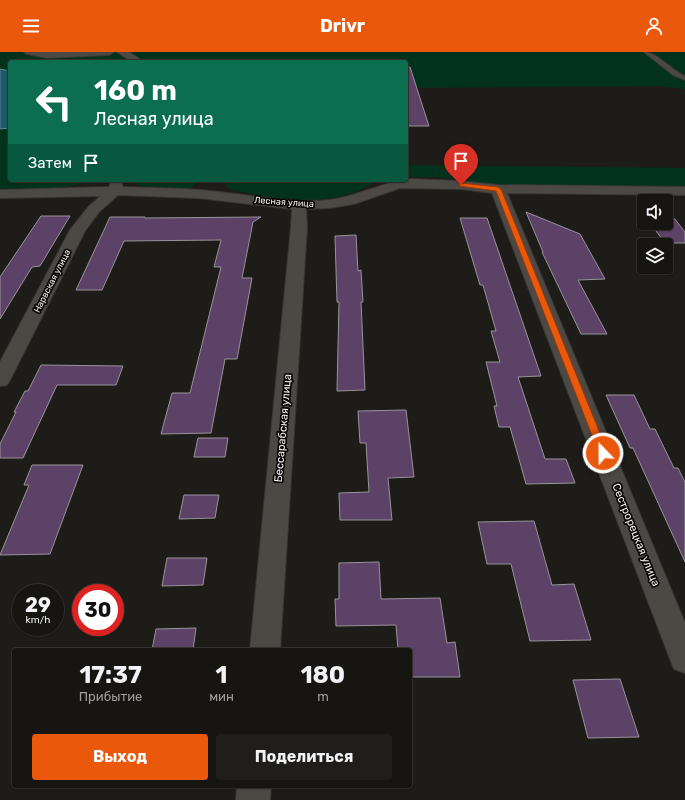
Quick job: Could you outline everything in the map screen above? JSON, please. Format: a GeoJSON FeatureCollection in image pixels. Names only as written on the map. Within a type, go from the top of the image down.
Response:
{"type":"FeatureCollection","features":[{"type":"Feature","properties":{"kind":"street"},"geometry":{"type":"LineString","coordinates":[[29,52],[47,56],[109,52]]}},
{"type":"Feature","properties":{"kind":"street"},"geometry":{"type":"LineString","coordinates":[[122,52],[136,60]]}},
{"type":"Feature","properties":{"kind":"street","name":"Лесная улица"},"geometry":{"type":"LineString","coordinates":[[0,194],[116,185],[299,205],[329,204],[354,200],[398,184],[411,183],[454,184],[498,189],[679,191]]}},
{"type":"Feature","properties":{"kind":"street","name":"Нарвская улица"},"geometry":{"type":"LineString","coordinates":[[0,380],[78,230],[94,209],[116,185]]}},
{"type":"Feature","properties":{"kind":"street","name":"Сестрорецкая улица"},"geometry":{"type":"LineString","coordinates":[[498,189],[685,659]]}},
{"type":"Feature","properties":{"kind":"street"},"geometry":{"type":"LineString","coordinates":[[679,191],[685,206]]}},
{"type":"Feature","properties":{"kind":"street","name":"Бессарабская улица"},"geometry":{"type":"LineString","coordinates":[[265,648],[299,227],[299,205]]}},
{"type":"Feature","properties":{"kind":"street"},"geometry":{"type":"LineString","coordinates":[[253,800],[254,788]]}},
{"type":"Feature","properties":{"kind":"lane"},"geometry":{"type":"LineString","coordinates":[[647,52],[675,74],[685,78]]}},
{"type":"Feature","properties":{"kind":"green space"},"geometry":{"type":"Polygon","coordinates":[[[0,52],[685,52],[685,89],[659,86],[408,88],[408,60],[141,60],[136,57],[123,60],[8,60],[8,71],[0,69],[0,52]]]}},
{"type":"Feature","properties":{"kind":"green space"},"geometry":{"type":"Polygon","coordinates":[[[8,128],[8,182],[86,182],[58,188],[0,189],[0,129],[8,128]]]}},
{"type":"Feature","properties":{"kind":"green space"},"geometry":{"type":"Polygon","coordinates":[[[408,165],[685,168],[685,188],[493,185],[438,177],[408,177],[408,165]]]}},
{"type":"Feature","properties":{"kind":"green space"},"geometry":{"type":"Polygon","coordinates":[[[134,182],[198,182],[190,189],[151,188],[134,184],[134,182]]]}},
{"type":"Feature","properties":{"kind":"green space"},"geometry":{"type":"Polygon","coordinates":[[[225,182],[377,182],[349,194],[319,200],[273,198],[229,189],[225,182]]]}},
{"type":"Feature","properties":{"kind":"water"},"geometry":{"type":"Polygon","coordinates":[[[0,69],[8,71],[8,128],[0,129],[0,69]]]}},
{"type":"Feature","properties":{"kind":"building"},"geometry":{"type":"Polygon","coordinates":[[[410,67],[429,126],[408,126],[408,68],[410,67]]]}},
{"type":"Feature","properties":{"kind":"building"},"geometry":{"type":"Polygon","coordinates":[[[526,212],[580,234],[605,279],[578,280],[607,334],[581,334],[542,252],[526,212]]]}},
{"type":"Feature","properties":{"kind":"building"},"geometry":{"type":"Polygon","coordinates":[[[41,216],[70,216],[40,266],[32,267],[0,319],[0,277],[41,216]]]}},
{"type":"Feature","properties":{"kind":"building"},"geometry":{"type":"Polygon","coordinates":[[[110,217],[261,217],[253,222],[242,278],[252,278],[237,359],[225,359],[211,433],[161,434],[172,393],[190,393],[221,267],[214,267],[221,240],[124,241],[102,290],[76,290],[110,217]]]}},
{"type":"Feature","properties":{"kind":"building"},"geometry":{"type":"Polygon","coordinates":[[[673,217],[685,232],[685,243],[673,243],[673,238],[661,238],[655,230],[673,230],[673,217]]]}},
{"type":"Feature","properties":{"kind":"building"},"geometry":{"type":"Polygon","coordinates":[[[460,218],[487,218],[541,376],[518,377],[545,459],[566,459],[575,483],[526,484],[510,427],[499,427],[494,406],[497,406],[486,362],[500,362],[491,331],[496,331],[483,285],[480,285],[460,218]]]}},
{"type":"Feature","properties":{"kind":"building"},"geometry":{"type":"Polygon","coordinates":[[[356,235],[358,271],[361,270],[363,302],[361,302],[365,390],[337,391],[339,302],[337,302],[335,236],[356,235]]]}},
{"type":"Feature","properties":{"kind":"building"},"geometry":{"type":"Polygon","coordinates":[[[41,365],[123,366],[116,385],[57,385],[23,458],[0,458],[0,444],[16,412],[14,412],[25,391],[28,391],[41,365]]]}},
{"type":"Feature","properties":{"kind":"building"},"geometry":{"type":"Polygon","coordinates":[[[606,395],[634,395],[650,429],[655,429],[674,468],[678,468],[685,482],[685,562],[633,448],[630,448],[606,395]]]}},
{"type":"Feature","properties":{"kind":"building"},"geometry":{"type":"Polygon","coordinates":[[[406,410],[414,477],[388,478],[392,520],[340,520],[339,493],[369,492],[366,443],[360,443],[358,411],[406,410]]]}},
{"type":"Feature","properties":{"kind":"building"},"geometry":{"type":"Polygon","coordinates":[[[198,438],[228,438],[225,457],[194,457],[198,438]]]}},
{"type":"Feature","properties":{"kind":"building"},"geometry":{"type":"Polygon","coordinates":[[[32,465],[83,465],[50,554],[0,555],[29,485],[24,485],[32,465]]]}},
{"type":"Feature","properties":{"kind":"building"},"geometry":{"type":"Polygon","coordinates":[[[184,495],[219,495],[215,518],[179,519],[184,495]]]}},
{"type":"Feature","properties":{"kind":"building"},"geometry":{"type":"Polygon","coordinates":[[[534,521],[552,585],[574,584],[591,640],[530,641],[511,564],[487,564],[478,522],[534,521]]]}},
{"type":"Feature","properties":{"kind":"building"},"geometry":{"type":"Polygon","coordinates":[[[167,558],[207,558],[203,585],[162,586],[167,558]]]}},
{"type":"Feature","properties":{"kind":"building"},"geometry":{"type":"Polygon","coordinates":[[[379,562],[381,599],[440,598],[447,643],[455,642],[460,677],[412,677],[412,648],[398,648],[396,625],[336,626],[335,599],[339,599],[339,563],[379,562]]]}},
{"type":"Feature","properties":{"kind":"building"},"geometry":{"type":"Polygon","coordinates":[[[196,628],[193,648],[152,648],[156,629],[196,628]]]}},
{"type":"Feature","properties":{"kind":"building"},"geometry":{"type":"Polygon","coordinates":[[[620,679],[639,737],[588,738],[573,680],[620,679]]]}},
{"type":"Feature","properties":{"kind":"route"},"geometry":{"type":"LineString","coordinates":[[461,185],[498,189],[603,453]]}}]}
